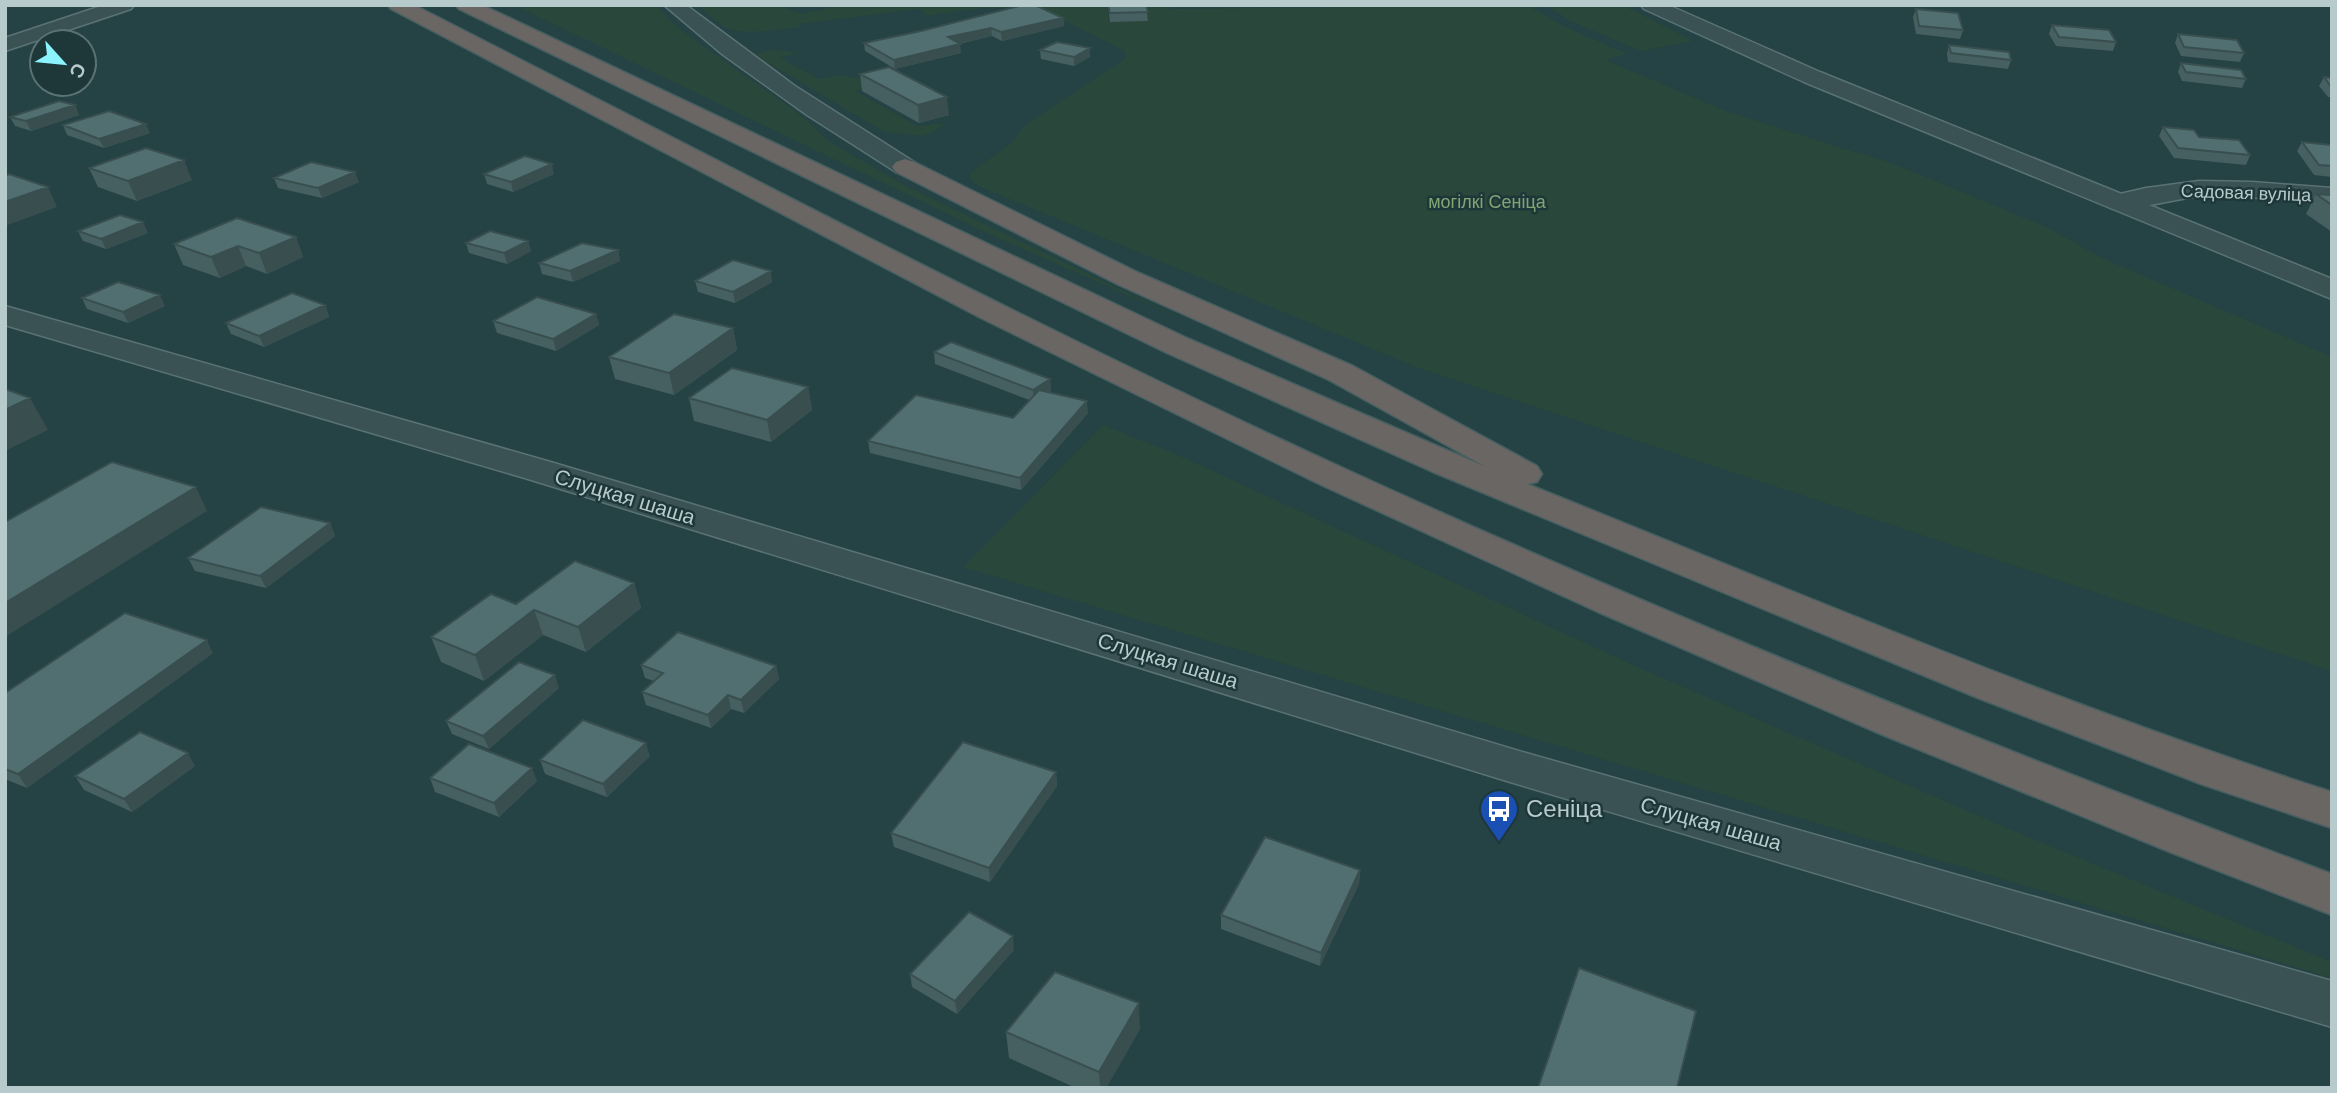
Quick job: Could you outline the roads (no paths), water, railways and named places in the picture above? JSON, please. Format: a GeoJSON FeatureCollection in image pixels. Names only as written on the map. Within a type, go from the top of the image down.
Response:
{"type":"FeatureCollection","features":[{"type":"Feature","properties":{"kind":"highway"},"geometry":{"type":"LineString","coordinates":[[398,5],[829,229],[1187,409],[1517,563],[1909,730],[2332,895]]}},
{"type":"Feature","properties":{"kind":"highway"},"geometry":{"type":"LineString","coordinates":[[467,5],[1178,346],[1446,464],[1694,568],[1993,688],[2217,772],[2332,810]]}},
{"type":"Feature","properties":{"kind":"highway"},"geometry":{"type":"LineString","coordinates":[[905,167],[1129,279],[1341,373],[1694,568]]}},
{"type":"Feature","properties":{"kind":"street"},"geometry":{"type":"LineString","coordinates":[[5,45],[124,5]]}},
{"type":"Feature","properties":{"kind":"street"},"geometry":{"type":"LineString","coordinates":[[674,5],[714,39],[799,101],[905,167]]}},
{"type":"Feature","properties":{"kind":"street"},"geometry":{"type":"LineString","coordinates":[[1650,5],[1799,71],[2332,290]]}},
{"type":"Feature","properties":{"kind":"street","name":"Садовая вуліца"},"geometry":{"type":"LineString","coordinates":[[2120,202],[2162,191],[2197,189],[2332,196]]}},
{"type":"Feature","properties":{"kind":"street","name":"Слуцкая шаша"},"geometry":{"type":"LineString","coordinates":[[5,315],[541,471],[1540,774],[2332,1004]]}},
{"type":"Feature","properties":{"kind":"place","name":"Сеніца"},"geometry":{"type":"Point","coordinates":[1499,843]}},
{"type":"Feature","properties":{"kind":"park label","name":"могілкі Сеніца"},"geometry":{"type":"Point","coordinates":[1487,202]}}]}
